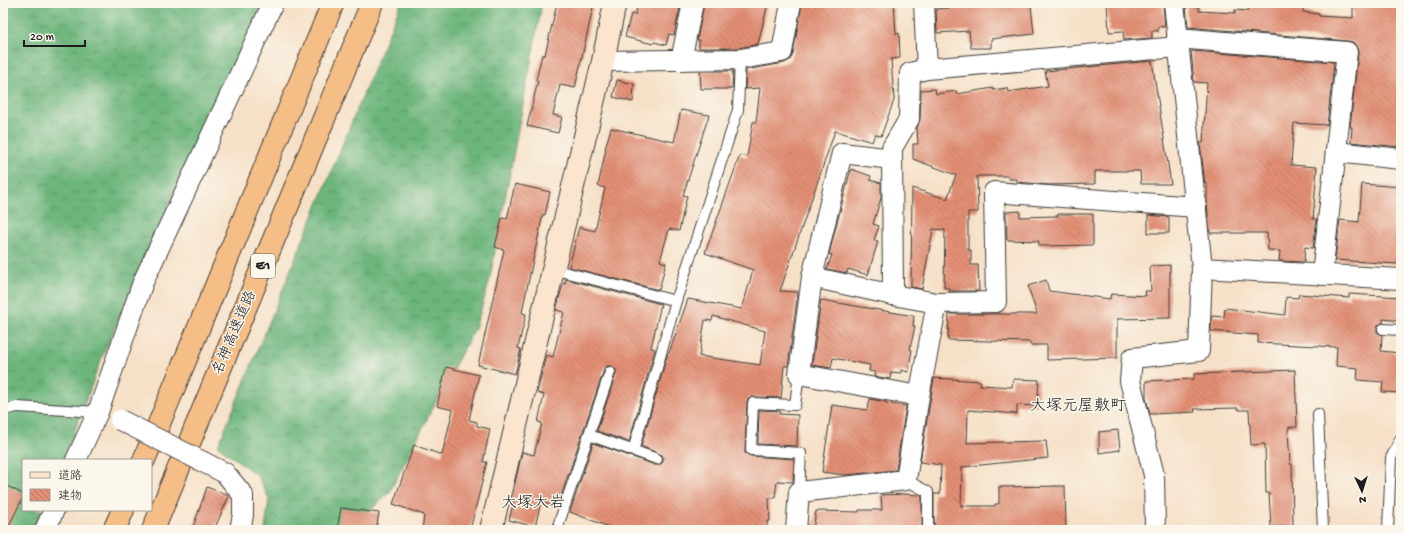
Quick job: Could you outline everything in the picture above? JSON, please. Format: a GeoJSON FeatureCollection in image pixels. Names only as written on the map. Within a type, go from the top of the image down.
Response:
{"type":"FeatureCollection","features":[{"type":"Feature","properties":{"kind":"highway","name":"E1"},"geometry":{"type":"LineString","coordinates":[[144,459],[333,3]]}},
{"type":"Feature","properties":{"kind":"highway","name":"名神高速道路"},"geometry":{"type":"LineString","coordinates":[[153,530],[372,3]]}},
{"type":"Feature","properties":{"kind":"highway"},"geometry":{"type":"LineString","coordinates":[[114,530],[123,511]]}},
{"type":"Feature","properties":{"kind":"street"},"geometry":{"type":"LineString","coordinates":[[76,459],[98,412],[143,282],[273,3]]}},
{"type":"Feature","properties":{"kind":"street"},"geometry":{"type":"LineString","coordinates":[[491,530],[603,61],[615,3]]}},
{"type":"Feature","properties":{"kind":"street"},"geometry":{"type":"LineString","coordinates":[[681,60],[693,3]]}},
{"type":"Feature","properties":{"kind":"street"},"geometry":{"type":"LineString","coordinates":[[603,61],[740,59],[782,52],[791,3]]}},
{"type":"Feature","properties":{"kind":"street"},"geometry":{"type":"LineString","coordinates":[[924,3],[928,70]]}},
{"type":"Feature","properties":{"kind":"street"},"geometry":{"type":"LineString","coordinates":[[1155,530],[1154,475],[1130,381],[1132,358],[1199,351],[1202,268],[1174,3]]}},
{"type":"Feature","properties":{"kind":"street"},"geometry":{"type":"LineString","coordinates":[[892,295],[892,148],[909,119],[910,73],[1178,43],[1348,52],[1322,275]]}},
{"type":"Feature","properties":{"kind":"street"},"geometry":{"type":"LineString","coordinates":[[1336,152],[1401,159]]}},
{"type":"Feature","properties":{"kind":"street"},"geometry":{"type":"LineString","coordinates":[[892,159],[842,153],[812,277],[799,374],[919,396]]}},
{"type":"Feature","properties":{"kind":"street"},"geometry":{"type":"LineString","coordinates":[[812,277],[892,295],[937,303],[996,302],[994,192],[1196,207]]}},
{"type":"Feature","properties":{"kind":"street"},"geometry":{"type":"LineString","coordinates":[[1202,268],[1401,279]]}},
{"type":"Feature","properties":{"kind":"street"},"geometry":{"type":"LineString","coordinates":[[796,530],[799,492],[906,480],[919,396],[937,303]]}},
{"type":"Feature","properties":{"kind":"street"},"geometry":{"type":"LineString","coordinates":[[98,412],[120,420],[225,474],[243,495],[243,515],[240,530]]}},
{"type":"Feature","properties":{"kind":"street"},"geometry":{"type":"LineString","coordinates":[[45,530],[54,511]]}},
{"type":"Feature","properties":{"kind":"lane"},"geometry":{"type":"LineString","coordinates":[[633,451],[676,301],[738,110],[740,59]]}},
{"type":"Feature","properties":{"kind":"lane"},"geometry":{"type":"LineString","coordinates":[[553,268],[676,301]]}},
{"type":"Feature","properties":{"kind":"lane"},"geometry":{"type":"LineString","coordinates":[[1383,329],[1401,330]]}},
{"type":"Feature","properties":{"kind":"lane"},"geometry":{"type":"LineString","coordinates":[[559,530],[559,523],[610,372]]}},
{"type":"Feature","properties":{"kind":"lane"},"geometry":{"type":"LineString","coordinates":[[799,374],[796,405],[753,403],[751,450],[801,453],[799,492]]}},
{"type":"Feature","properties":{"kind":"lane"},"geometry":{"type":"LineString","coordinates":[[3,410],[16,407],[98,412]]}},
{"type":"Feature","properties":{"kind":"lane"},"geometry":{"type":"LineString","coordinates":[[1318,414],[1324,530]]}},
{"type":"Feature","properties":{"kind":"lane"},"geometry":{"type":"LineString","coordinates":[[589,435],[657,459]]}},
{"type":"Feature","properties":{"kind":"lane"},"geometry":{"type":"LineString","coordinates":[[1388,530],[1391,458],[1401,438]]}},
{"type":"Feature","properties":{"kind":"lane"},"geometry":{"type":"LineString","coordinates":[[906,480],[928,492],[928,530]]}},
{"type":"Feature","properties":{"kind":"green space"},"geometry":{"type":"Polygon","coordinates":[[[3,3],[263,3],[194,147],[102,357],[64,459],[22,459],[22,511],[42,511],[33,530],[3,530],[3,3]]]}},
{"type":"Feature","properties":{"kind":"green space"},"geometry":{"type":"Polygon","coordinates":[[[401,3],[540,3],[541,9],[489,283],[475,328],[389,493],[349,530],[265,530],[269,499],[258,476],[218,446],[401,3]]]}},
{"type":"Feature","properties":{"kind":"building"},"geometry":{"type":"Polygon","coordinates":[[[557,3],[594,3],[575,88],[560,85],[553,115],[562,117],[558,133],[527,126],[538,81],[536,80],[542,55],[545,55],[557,3]]]}},
{"type":"Feature","properties":{"kind":"building"},"geometry":{"type":"Polygon","coordinates":[[[638,3],[681,3],[674,35],[669,34],[666,45],[654,42],[653,44],[625,37],[631,14],[635,15],[638,3]]]}},
{"type":"Feature","properties":{"kind":"building"},"geometry":{"type":"Polygon","coordinates":[[[704,3],[768,3],[758,44],[739,48],[699,48],[699,40],[697,40],[704,3]]]}},
{"type":"Feature","properties":{"kind":"building"},"geometry":{"type":"Polygon","coordinates":[[[802,3],[894,3],[896,34],[899,33],[900,58],[891,59],[894,100],[881,136],[875,134],[872,142],[835,131],[780,291],[798,292],[788,366],[784,366],[781,398],[753,397],[748,399],[747,402],[745,453],[751,456],[794,459],[793,482],[777,481],[775,498],[769,498],[770,521],[767,521],[767,530],[617,530],[570,512],[593,443],[655,465],[659,465],[663,462],[662,455],[641,446],[668,353],[688,299],[742,309],[753,270],[705,253],[740,155],[747,157],[753,122],[756,122],[760,88],[745,89],[746,70],[784,63],[790,60],[793,54],[802,3]],[[713,316],[712,321],[705,320],[699,356],[760,365],[765,331],[713,316]]]}},
{"type":"Feature","properties":{"kind":"building"},"geometry":{"type":"Polygon","coordinates":[[[971,3],[997,3],[997,7],[1031,5],[1034,34],[991,39],[991,48],[971,48],[969,31],[937,33],[936,9],[949,8],[949,6],[971,5],[971,3]]]}},
{"type":"Feature","properties":{"kind":"building"},"geometry":{"type":"Polygon","coordinates":[[[1107,3],[1163,4],[1165,27],[1158,26],[1158,31],[1152,31],[1152,38],[1124,40],[1123,31],[1109,32],[1107,3]]]}},
{"type":"Feature","properties":{"kind":"building"},"geometry":{"type":"Polygon","coordinates":[[[1249,3],[1303,3],[1303,12],[1319,14],[1319,16],[1353,18],[1353,3],[1401,3],[1401,147],[1351,142],[1352,127],[1350,127],[1358,53],[1357,47],[1353,42],[1188,27],[1186,6],[1199,7],[1199,11],[1235,13],[1235,10],[1248,11],[1249,3]]]}},
{"type":"Feature","properties":{"kind":"building"},"geometry":{"type":"Polygon","coordinates":[[[1191,51],[1334,62],[1327,125],[1294,123],[1291,165],[1317,167],[1313,219],[1317,219],[1313,248],[1305,247],[1304,262],[1279,261],[1280,251],[1268,250],[1267,233],[1210,233],[1207,204],[1207,184],[1205,184],[1200,143],[1203,143],[1207,83],[1194,82],[1191,51]]]}},
{"type":"Feature","properties":{"kind":"building"},"geometry":{"type":"Polygon","coordinates":[[[1152,61],[1171,184],[1141,184],[1140,171],[1095,171],[1095,184],[1049,185],[1017,182],[1017,179],[1009,179],[1009,176],[977,176],[978,212],[968,212],[968,250],[971,250],[971,265],[978,265],[979,291],[949,291],[949,288],[944,288],[945,230],[933,229],[922,289],[911,287],[912,188],[947,199],[956,175],[913,159],[913,144],[918,144],[917,128],[920,119],[921,90],[935,89],[936,94],[956,91],[957,94],[993,88],[993,90],[1007,88],[1008,92],[1048,86],[1045,71],[1152,61]]]}},
{"type":"Feature","properties":{"kind":"building"},"geometry":{"type":"Polygon","coordinates":[[[700,71],[733,71],[732,89],[701,89],[700,71]]]}},
{"type":"Feature","properties":{"kind":"building"},"geometry":{"type":"Polygon","coordinates":[[[617,80],[634,84],[633,102],[613,97],[617,80]]]}},
{"type":"Feature","properties":{"kind":"building"},"geometry":{"type":"Polygon","coordinates":[[[681,110],[709,115],[683,195],[687,196],[679,231],[669,229],[660,261],[666,263],[659,290],[569,267],[579,227],[595,231],[605,188],[598,186],[605,149],[611,128],[674,142],[681,110]]]}},
{"type":"Feature","properties":{"kind":"building"},"geometry":{"type":"Polygon","coordinates":[[[851,169],[871,176],[870,180],[881,183],[881,198],[873,224],[879,226],[874,240],[878,241],[868,275],[848,269],[847,273],[827,269],[832,255],[829,254],[851,169]]]}},
{"type":"Feature","properties":{"kind":"building"},"geometry":{"type":"Polygon","coordinates":[[[515,184],[550,192],[545,215],[543,214],[524,302],[522,313],[526,314],[518,348],[521,349],[515,374],[478,365],[504,250],[495,247],[502,218],[507,219],[515,184]]]}},
{"type":"Feature","properties":{"kind":"building"},"geometry":{"type":"Polygon","coordinates":[[[1362,184],[1401,187],[1397,242],[1399,242],[1398,264],[1335,260],[1340,220],[1359,222],[1362,184]]]}},
{"type":"Feature","properties":{"kind":"building"},"geometry":{"type":"Polygon","coordinates":[[[1020,211],[1020,217],[1058,216],[1058,214],[1093,214],[1093,245],[1039,246],[1039,241],[1007,240],[1006,212],[1020,211]]]}},
{"type":"Feature","properties":{"kind":"building"},"geometry":{"type":"Polygon","coordinates":[[[1148,215],[1169,217],[1169,233],[1148,233],[1148,215]]]}},
{"type":"Feature","properties":{"kind":"building"},"geometry":{"type":"Polygon","coordinates":[[[1170,265],[1170,318],[1117,319],[1117,358],[1047,360],[1047,345],[1030,345],[1030,342],[948,340],[949,314],[1037,314],[1028,286],[1046,280],[1049,291],[1110,299],[1111,294],[1146,296],[1145,291],[1151,291],[1150,266],[1170,265]]]}},
{"type":"Feature","properties":{"kind":"building"},"geometry":{"type":"Polygon","coordinates":[[[566,279],[661,304],[651,348],[655,349],[629,442],[597,431],[616,374],[616,370],[612,366],[608,366],[605,367],[557,508],[541,502],[535,527],[509,520],[514,501],[511,500],[522,452],[534,455],[542,423],[538,422],[544,395],[537,393],[546,355],[553,357],[564,312],[556,310],[566,279]]]}},
{"type":"Feature","properties":{"kind":"building"},"geometry":{"type":"Polygon","coordinates":[[[1299,294],[1349,298],[1349,294],[1401,297],[1401,321],[1383,319],[1383,323],[1378,325],[1377,332],[1382,335],[1381,351],[1400,353],[1398,377],[1401,377],[1401,393],[1382,392],[1383,382],[1357,380],[1358,368],[1336,366],[1337,347],[1258,343],[1258,335],[1211,331],[1212,316],[1224,317],[1225,308],[1285,315],[1286,297],[1298,298],[1299,294]]]}},
{"type":"Feature","properties":{"kind":"building"},"geometry":{"type":"Polygon","coordinates":[[[821,300],[914,316],[913,326],[915,326],[910,349],[912,350],[908,372],[901,370],[901,373],[891,372],[890,379],[874,376],[875,372],[869,371],[870,365],[833,358],[831,368],[812,365],[821,300]]]}},
{"type":"Feature","properties":{"kind":"building"},"geometry":{"type":"Polygon","coordinates":[[[446,367],[479,375],[469,420],[477,422],[477,426],[490,429],[483,462],[487,462],[470,530],[422,530],[424,515],[393,504],[414,445],[442,455],[453,410],[437,406],[446,367]]]}},
{"type":"Feature","properties":{"kind":"building"},"geometry":{"type":"Polygon","coordinates":[[[1295,370],[1297,427],[1289,427],[1288,431],[1290,464],[1292,464],[1293,526],[1271,527],[1269,493],[1266,493],[1265,444],[1251,445],[1249,410],[1239,410],[1238,408],[1194,409],[1195,412],[1150,414],[1146,398],[1146,381],[1194,379],[1194,374],[1295,370]]]}},
{"type":"Feature","properties":{"kind":"building"},"geometry":{"type":"Polygon","coordinates":[[[934,378],[981,381],[980,385],[1012,387],[1013,379],[1039,380],[1037,406],[1017,405],[1017,414],[968,410],[967,443],[1046,441],[1048,458],[962,467],[961,506],[995,506],[995,504],[999,504],[999,487],[1065,486],[1066,530],[934,530],[934,494],[940,494],[941,465],[920,462],[934,378]]]}},
{"type":"Feature","properties":{"kind":"building"},"geometry":{"type":"Polygon","coordinates":[[[870,399],[906,406],[896,470],[845,475],[822,472],[832,405],[867,410],[870,399]]]}},
{"type":"Feature","properties":{"kind":"building"},"geometry":{"type":"Polygon","coordinates":[[[759,410],[780,411],[779,414],[798,415],[797,446],[758,444],[759,410]]]}},
{"type":"Feature","properties":{"kind":"building"},"geometry":{"type":"Polygon","coordinates":[[[1118,430],[1120,450],[1099,453],[1099,432],[1118,430]]]}},
{"type":"Feature","properties":{"kind":"building"},"geometry":{"type":"Polygon","coordinates":[[[3,484],[22,494],[22,499],[7,530],[3,530],[3,484]]]}},
{"type":"Feature","properties":{"kind":"building"},"geometry":{"type":"Polygon","coordinates":[[[207,487],[229,496],[214,530],[192,530],[207,487]]]}},
{"type":"Feature","properties":{"kind":"building"},"geometry":{"type":"Polygon","coordinates":[[[904,494],[922,496],[922,530],[813,530],[816,511],[859,512],[859,510],[882,510],[881,495],[904,494]]]}},
{"type":"Feature","properties":{"kind":"building"},"geometry":{"type":"Polygon","coordinates":[[[341,508],[379,513],[376,530],[337,530],[341,508]]]}},
{"type":"Feature","properties":{"kind":"district","name":"大塚元屋敷町"},"geometry":{"type":"Point","coordinates":[1078,407]}},
{"type":"Feature","properties":{"kind":"district","name":"大塚大岩"},"geometry":{"type":"Point","coordinates":[533,504]}}]}
